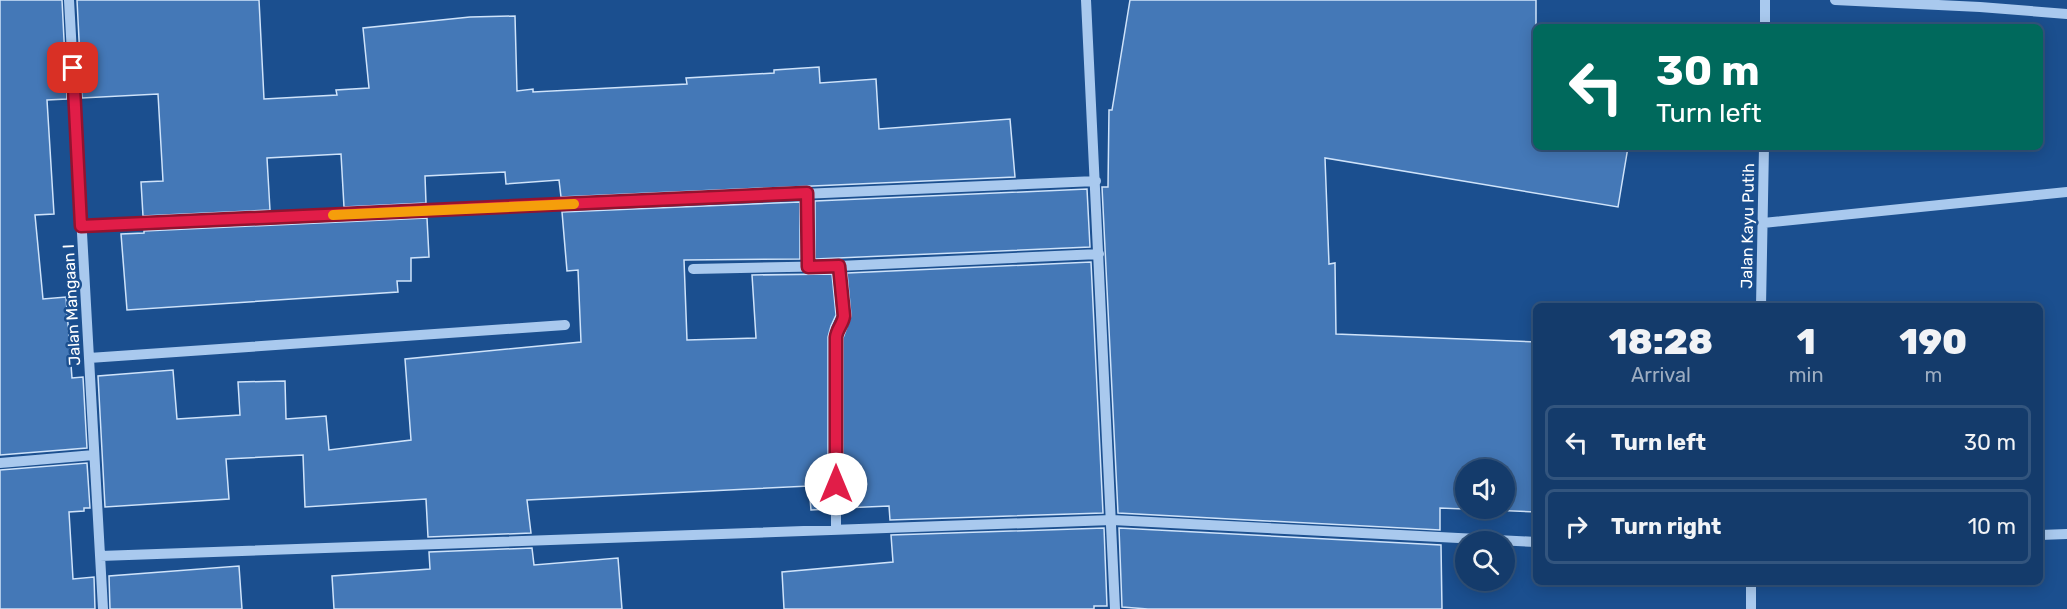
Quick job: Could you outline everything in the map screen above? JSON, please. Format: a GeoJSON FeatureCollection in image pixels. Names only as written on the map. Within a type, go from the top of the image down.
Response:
{"type":"FeatureCollection","features":[{"type":"Feature","properties":{"kind":"street","name":"Jalan Mangaan I"},"geometry":{"type":"LineString","coordinates":[[69,0],[103,609]]}},
{"type":"Feature","properties":{"kind":"street"},"geometry":{"type":"LineString","coordinates":[[1086,0],[1115,609]]}},
{"type":"Feature","properties":{"kind":"street"},"geometry":{"type":"LineString","coordinates":[[1765,0],[1765,24]]}},
{"type":"Feature","properties":{"kind":"street"},"geometry":{"type":"LineString","coordinates":[[1835,0],[2067,14]]}},
{"type":"Feature","properties":{"kind":"street","name":"Jalan Kayu Putih"},"geometry":{"type":"LineString","coordinates":[[1761,303],[1764,150]]}},
{"type":"Feature","properties":{"kind":"street"},"geometry":{"type":"LineString","coordinates":[[81,226],[1096,181]]}},
{"type":"Feature","properties":{"kind":"street"},"geometry":{"type":"LineString","coordinates":[[1763,223],[2067,192]]}},
{"type":"Feature","properties":{"kind":"street"},"geometry":{"type":"LineString","coordinates":[[807,193],[808,267]]}},
{"type":"Feature","properties":{"kind":"street"},"geometry":{"type":"LineString","coordinates":[[693,270],[1099,254]]}},
{"type":"Feature","properties":{"kind":"street"},"geometry":{"type":"LineString","coordinates":[[836,530],[836,337],[844,316],[839,266]]}},
{"type":"Feature","properties":{"kind":"street"},"geometry":{"type":"LineString","coordinates":[[89,358],[565,325]]}},
{"type":"Feature","properties":{"kind":"street"},"geometry":{"type":"LineString","coordinates":[[0,463],[94,454]]}},
{"type":"Feature","properties":{"kind":"street"},"geometry":{"type":"LineString","coordinates":[[100,556],[1112,520],[1533,542]]}},
{"type":"Feature","properties":{"kind":"street"},"geometry":{"type":"LineString","coordinates":[[2043,535],[2067,534]]}},
{"type":"Feature","properties":{"kind":"street"},"geometry":{"type":"LineString","coordinates":[[1751,585],[1751,609]]}},
{"type":"Feature","properties":{"kind":"building"},"geometry":{"type":"Polygon","coordinates":[[[0,0],[62,0],[67,99],[47,100],[54,214],[35,215],[43,299],[66,297],[72,378],[83,377],[87,448],[0,455],[0,0]]]}},
{"type":"Feature","properties":{"kind":"building"},"geometry":{"type":"Polygon","coordinates":[[[77,0],[259,0],[264,99],[337,95],[336,90],[369,88],[363,28],[470,17],[515,16],[517,91],[687,84],[686,78],[774,73],[774,70],[819,67],[820,83],[876,79],[879,129],[1010,119],[1015,177],[561,197],[559,180],[506,184],[505,172],[425,176],[426,203],[344,207],[341,154],[267,158],[270,210],[143,216],[141,182],[163,181],[158,94],[82,98],[77,0]]]}},
{"type":"Feature","properties":{"kind":"building"},"geometry":{"type":"Polygon","coordinates":[[[1130,0],[1536,0],[1536,24],[1533,24],[1533,150],[1628,150],[1618,207],[1325,158],[1329,264],[1335,263],[1336,334],[1533,342],[1533,512],[1515,511],[1515,459],[1455,459],[1455,509],[1440,508],[1440,530],[1118,513],[1102,187],[1108,187],[1109,110],[1112,110],[1130,0]]]}},
{"type":"Feature","properties":{"kind":"building"},"geometry":{"type":"Polygon","coordinates":[[[1087,189],[1090,247],[815,259],[815,201],[1087,189]]]}},
{"type":"Feature","properties":{"kind":"building"},"geometry":{"type":"Polygon","coordinates":[[[800,202],[800,259],[684,260],[687,340],[756,338],[752,275],[832,274],[836,315],[828,337],[828,509],[811,510],[809,486],[527,500],[531,533],[428,537],[426,499],[305,507],[303,455],[226,459],[229,499],[105,507],[98,376],[173,370],[177,419],[240,415],[238,382],[285,381],[286,419],[326,416],[329,450],[411,440],[405,359],[581,342],[578,270],[567,271],[562,212],[800,202]]]}},
{"type":"Feature","properties":{"kind":"building"},"geometry":{"type":"Polygon","coordinates":[[[427,218],[429,257],[411,258],[411,281],[397,281],[398,292],[127,310],[121,234],[427,218]]]}},
{"type":"Feature","properties":{"kind":"building"},"geometry":{"type":"Polygon","coordinates":[[[1091,262],[1103,513],[890,520],[889,506],[843,508],[843,338],[851,316],[847,273],[1091,262]]]}},
{"type":"Feature","properties":{"kind":"building"},"geometry":{"type":"Polygon","coordinates":[[[87,463],[90,508],[84,508],[84,511],[69,512],[73,579],[94,577],[95,609],[0,609],[0,470],[87,463]]]}},
{"type":"Feature","properties":{"kind":"building"},"geometry":{"type":"Polygon","coordinates":[[[1104,528],[1107,606],[1094,606],[1094,609],[784,609],[782,572],[893,562],[891,535],[1104,528]]]}},
{"type":"Feature","properties":{"kind":"building"},"geometry":{"type":"Polygon","coordinates":[[[1119,528],[1441,545],[1442,609],[1148,609],[1122,607],[1119,528]]]}},
{"type":"Feature","properties":{"kind":"building"},"geometry":{"type":"Polygon","coordinates":[[[532,548],[534,565],[618,558],[622,609],[334,609],[332,576],[430,569],[429,552],[532,548]]]}},
{"type":"Feature","properties":{"kind":"building"},"geometry":{"type":"Polygon","coordinates":[[[239,566],[242,609],[110,609],[109,576],[239,566]]]}},
{"type":"Feature","properties":{"kind":"slow traffic"},"geometry":{"type":"LineString","coordinates":[[333,215],[574,204]]}},
{"type":"Feature","properties":{"kind":"route"},"geometry":{"type":"LineString","coordinates":[[73,68],[81,226],[807,193],[808,267],[839,266],[844,316],[836,337],[836,484]]}}]}
